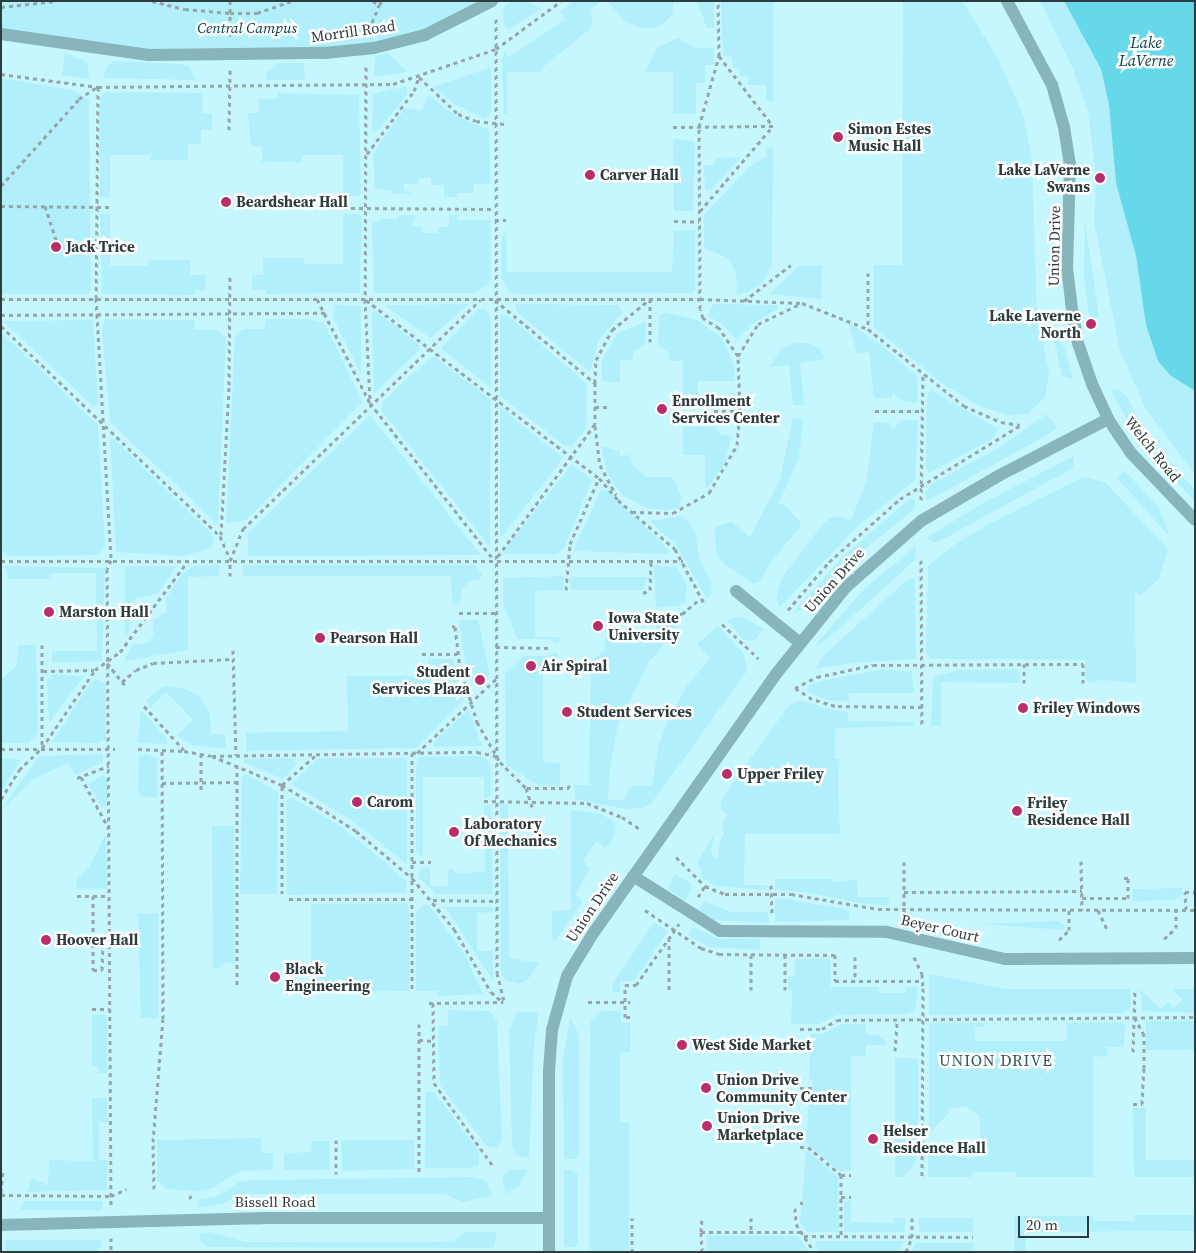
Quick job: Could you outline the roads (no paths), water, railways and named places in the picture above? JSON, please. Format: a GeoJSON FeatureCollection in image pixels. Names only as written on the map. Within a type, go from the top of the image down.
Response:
{"type":"FeatureCollection","features":[{"type":"Feature","properties":{"kind":"street","name":"Union Drive"},"geometry":{"type":"LineString","coordinates":[[549,1252],[549,1072],[554,1016],[572,966],[633,876],[800,642],[846,587],[880,553],[921,521],[992,479],[1108,419],[1078,343],[1071,303],[1067,268],[1070,172],[1064,127],[1052,85],[1007,1]]}},
{"type":"Feature","properties":{"kind":"street","name":"Morrill Road"},"geometry":{"type":"LineString","coordinates":[[1,34],[149,55],[325,53],[374,48],[425,35],[494,7]]}},
{"type":"Feature","properties":{"kind":"street","name":"Welch Road"},"geometry":{"type":"LineString","coordinates":[[1108,419],[1142,466],[1195,520]]}},
{"type":"Feature","properties":{"kind":"street"},"geometry":{"type":"LineString","coordinates":[[736,591],[758,606],[800,642]]}},
{"type":"Feature","properties":{"kind":"street","name":"Beyer Court"},"geometry":{"type":"LineString","coordinates":[[633,876],[720,931],[887,932],[1005,959],[1195,958]]}},
{"type":"Feature","properties":{"kind":"street","name":"Bissell Road"},"geometry":{"type":"LineString","coordinates":[[1,1224],[263,1218],[549,1218]]}},
{"type":"Feature","properties":{"kind":"water","name":"Lake LaVerne"},"geometry":{"type":"Polygon","coordinates":[[[1064,1],[1195,1],[1195,391],[1170,375],[1158,361],[1146,325],[1136,256],[1116,183],[1109,105],[1101,69],[1064,1]]]}},
{"type":"Feature","properties":{"kind":"place","name":"Simon Estes Music Hall"},"geometry":{"type":"Point","coordinates":[838,137]}},
{"type":"Feature","properties":{"kind":"place","name":"Carver Hall"},"geometry":{"type":"Point","coordinates":[590,175]}},
{"type":"Feature","properties":{"kind":"place","name":"Lake LaVerne Swans"},"geometry":{"type":"Point","coordinates":[1100,178]}},
{"type":"Feature","properties":{"kind":"place","name":"Beardshear Hall"},"geometry":{"type":"Point","coordinates":[226,202]}},
{"type":"Feature","properties":{"kind":"place","name":"Jack Trice"},"geometry":{"type":"Point","coordinates":[56,247]}},
{"type":"Feature","properties":{"kind":"place","name":"Lake Laverne North"},"geometry":{"type":"Point","coordinates":[1091,324]}},
{"type":"Feature","properties":{"kind":"place","name":"Enrollment Services Center"},"geometry":{"type":"Point","coordinates":[662,409]}},
{"type":"Feature","properties":{"kind":"place","name":"Marston Hall"},"geometry":{"type":"Point","coordinates":[49,612]}},
{"type":"Feature","properties":{"kind":"place","name":"Iowa State University"},"geometry":{"type":"Point","coordinates":[598,626]}},
{"type":"Feature","properties":{"kind":"place","name":"Pearson Hall"},"geometry":{"type":"Point","coordinates":[320,638]}},
{"type":"Feature","properties":{"kind":"place","name":"Air Spiral"},"geometry":{"type":"Point","coordinates":[531,666]}},
{"type":"Feature","properties":{"kind":"place","name":"Student Services Plaza"},"geometry":{"type":"Point","coordinates":[480,680]}},
{"type":"Feature","properties":{"kind":"place","name":"Friley Windows"},"geometry":{"type":"Point","coordinates":[1023,708]}},
{"type":"Feature","properties":{"kind":"place","name":"Student Services"},"geometry":{"type":"Point","coordinates":[567,712]}},
{"type":"Feature","properties":{"kind":"place","name":"Upper Friley"},"geometry":{"type":"Point","coordinates":[727,774]}},
{"type":"Feature","properties":{"kind":"place","name":"Carom"},"geometry":{"type":"Point","coordinates":[357,802]}},
{"type":"Feature","properties":{"kind":"place","name":"Friley Residence Hall"},"geometry":{"type":"Point","coordinates":[1017,811]}},
{"type":"Feature","properties":{"kind":"place","name":"Laboratory Of Mechanics"},"geometry":{"type":"Point","coordinates":[454,832]}},
{"type":"Feature","properties":{"kind":"place","name":"Hoover Hall"},"geometry":{"type":"Point","coordinates":[46,940]}},
{"type":"Feature","properties":{"kind":"place","name":"Black Engineering"},"geometry":{"type":"Point","coordinates":[275,977]}},
{"type":"Feature","properties":{"kind":"place","name":"West Side Market"},"geometry":{"type":"Point","coordinates":[682,1045]}},
{"type":"Feature","properties":{"kind":"place","name":"Union Drive Community Center"},"geometry":{"type":"Point","coordinates":[706,1088]}},
{"type":"Feature","properties":{"kind":"place","name":"Union Drive Marketplace"},"geometry":{"type":"Point","coordinates":[707,1126]}},
{"type":"Feature","properties":{"kind":"place","name":"Helser Residence Hall"},"geometry":{"type":"Point","coordinates":[873,1139]}},
{"type":"Feature","properties":{"kind":"district","name":"UNION DRIVE"},"geometry":{"type":"Point","coordinates":[996,1060]}},
{"type":"Feature","properties":{"kind":"park label","name":"Central Campus"},"geometry":{"type":"Point","coordinates":[247,28]}}]}
